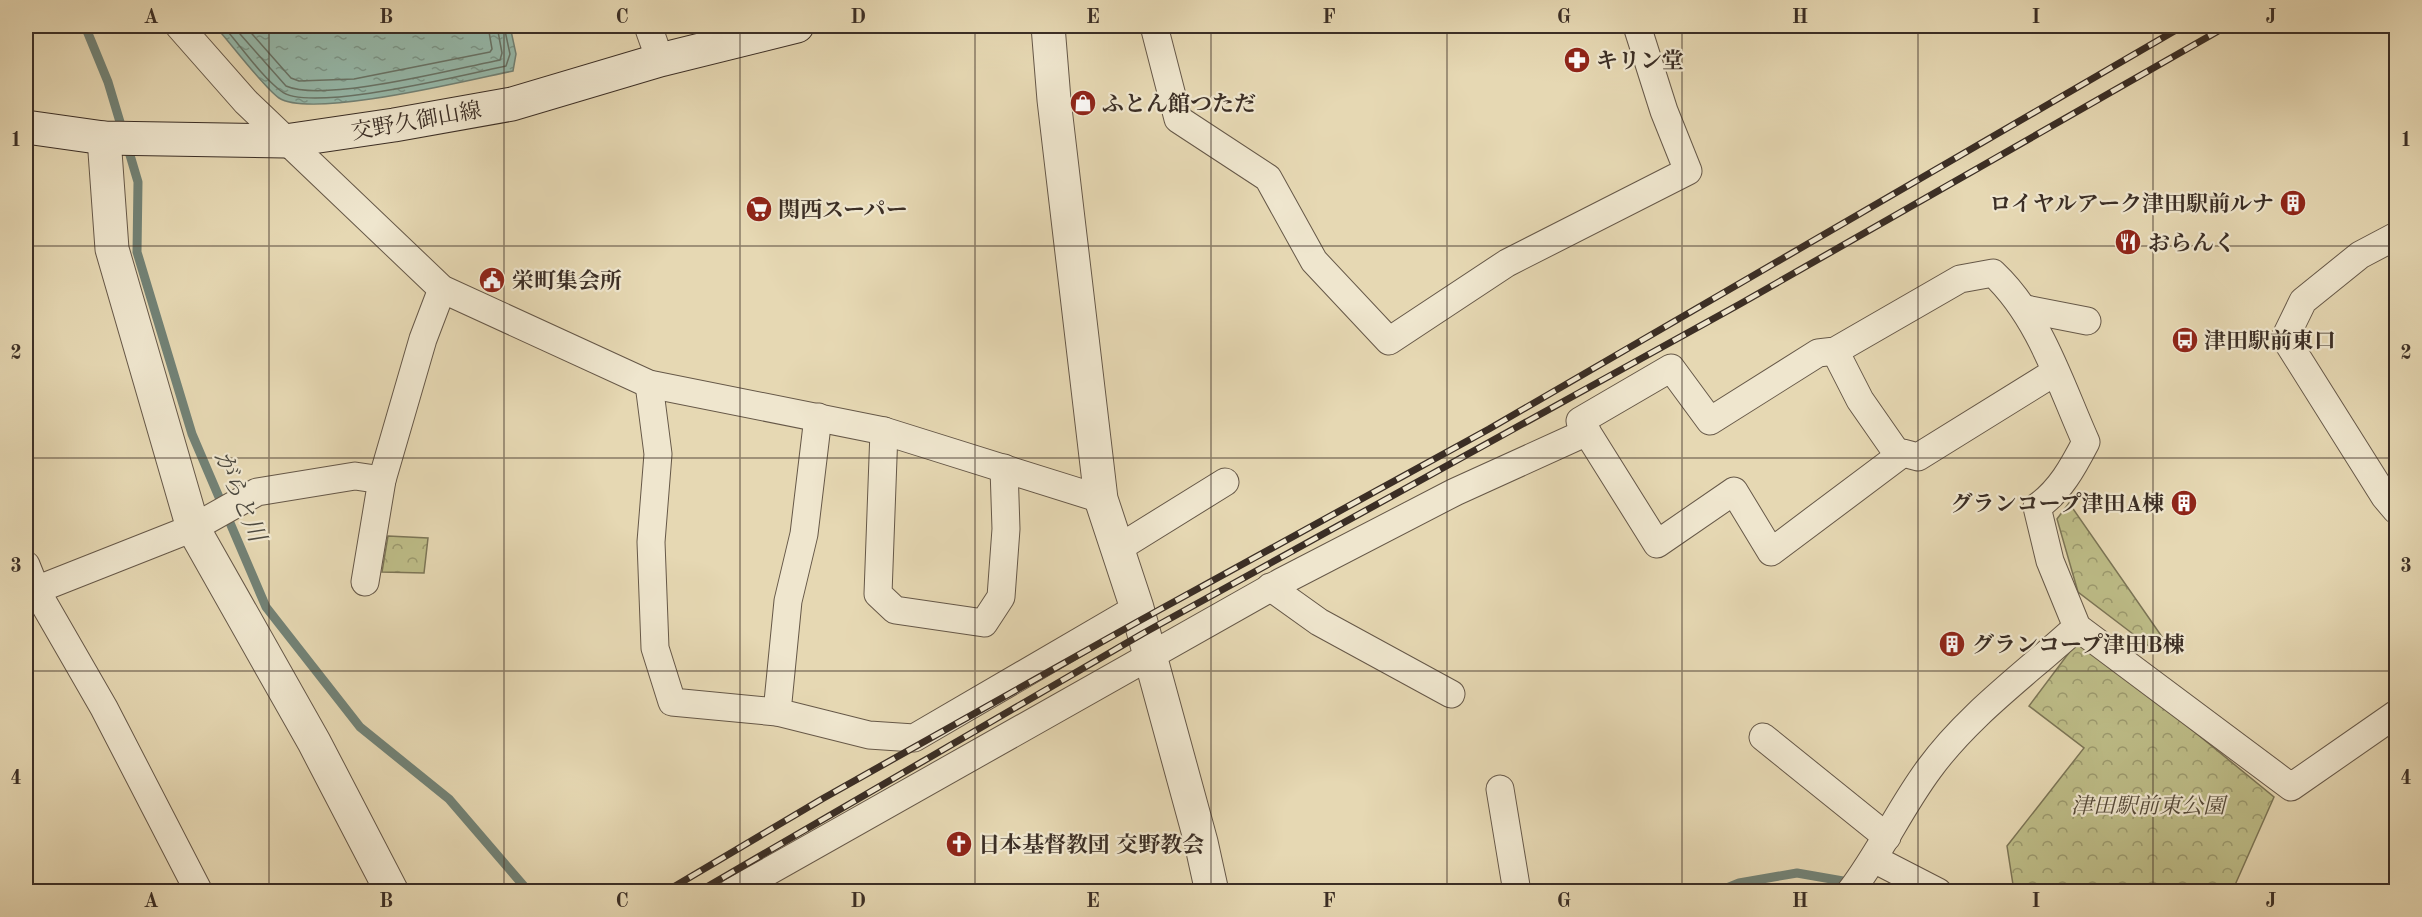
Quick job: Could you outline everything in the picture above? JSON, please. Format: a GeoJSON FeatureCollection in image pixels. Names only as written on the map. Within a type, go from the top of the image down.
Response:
{"type":"FeatureCollection","features":[{"type":"Feature","properties":{"kind":"street"},"geometry":{"type":"LineString","coordinates":[[179,26],[246,102],[442,289],[649,384],[884,431],[1101,499]]}},
{"type":"Feature","properties":{"kind":"street"},"geometry":{"type":"LineString","coordinates":[[648,26],[660,60]]}},
{"type":"Feature","properties":{"kind":"street","name":"交野久御山線"},"geometry":{"type":"LineString","coordinates":[[26,128],[108,138],[285,141],[512,104],[660,60],[797,26]]}},
{"type":"Feature","properties":{"kind":"street"},"geometry":{"type":"LineString","coordinates":[[1048,26],[1054,100],[1101,499],[1137,608],[1201,842],[1212,891]]}},
{"type":"Feature","properties":{"kind":"street"},"geometry":{"type":"LineString","coordinates":[[1154,26],[1178,118],[1268,178],[1314,261],[1389,341],[1507,263],[1688,171],[1664,111],[1637,26]]}},
{"type":"Feature","properties":{"kind":"street"},"geometry":{"type":"LineString","coordinates":[[108,138],[112,249],[193,528],[314,742],[392,891]]}},
{"type":"Feature","properties":{"kind":"street"},"geometry":{"type":"LineString","coordinates":[[2397,236],[2360,255],[2303,301],[2285,338],[2385,497],[2397,510]]}},
{"type":"Feature","properties":{"kind":"street"},"geometry":{"type":"LineString","coordinates":[[2055,372],[1918,458],[1903,453],[1770,552],[1734,491],[1657,544],[1580,421],[1671,368],[1710,421],[1818,353],[1835,351],[1960,279],[1993,273],[2026,309],[2055,372],[2086,442],[2073,467],[2052,496],[2037,507],[2050,561],[2077,627],[2291,787],[2397,714]]}},
{"type":"Feature","properties":{"kind":"street"},"geometry":{"type":"LineString","coordinates":[[365,582],[382,480],[423,339],[442,289]]}},
{"type":"Feature","properties":{"kind":"street"},"geometry":{"type":"LineString","coordinates":[[2026,309],[2087,321]]}},
{"type":"Feature","properties":{"kind":"street"},"geometry":{"type":"LineString","coordinates":[[1835,351],[1860,400],[1899,456]]}},
{"type":"Feature","properties":{"kind":"street"},"geometry":{"type":"LineString","coordinates":[[649,384],[658,454],[651,542],[655,648],[672,702],[777,712],[869,735],[914,738],[1137,608]]}},
{"type":"Feature","properties":{"kind":"street"},"geometry":{"type":"LineString","coordinates":[[777,712],[788,601],[804,534],[818,417]]}},
{"type":"Feature","properties":{"kind":"street"},"geometry":{"type":"LineString","coordinates":[[884,431],[878,594],[895,610],[984,623],[1001,597],[1006,529],[1004,468]]}},
{"type":"Feature","properties":{"kind":"street"},"geometry":{"type":"LineString","coordinates":[[732,891],[1270,588],[1455,492],[1587,432]]}},
{"type":"Feature","properties":{"kind":"street"},"geometry":{"type":"LineString","coordinates":[[36,590],[193,528],[257,492],[355,476],[382,480]]}},
{"type":"Feature","properties":{"kind":"street"},"geometry":{"type":"LineString","coordinates":[[1117,549],[1225,482]]}},
{"type":"Feature","properties":{"kind":"street"},"geometry":{"type":"LineString","coordinates":[[26,565],[36,590],[104,708],[200,891]]}},
{"type":"Feature","properties":{"kind":"street"},"geometry":{"type":"LineString","coordinates":[[1270,588],[1319,622],[1451,694]]}},
{"type":"Feature","properties":{"kind":"street"},"geometry":{"type":"LineString","coordinates":[[1850,891],[1880,848],[1929,768],[1981,711],[2077,627]]}},
{"type":"Feature","properties":{"kind":"street"},"geometry":{"type":"LineString","coordinates":[[1763,737],[1880,848],[1938,891]]}},
{"type":"Feature","properties":{"kind":"street"},"geometry":{"type":"LineString","coordinates":[[1500,789],[1517,891]]}},
{"type":"Feature","properties":{"kind":"green space"},"geometry":{"type":"Polygon","coordinates":[[[2069,503],[2167,644],[2154,650],[2078,592],[2057,519],[2069,503]]]}},
{"type":"Feature","properties":{"kind":"green space"},"geometry":{"type":"Polygon","coordinates":[[[388,536],[428,538],[424,573],[382,572],[388,536]]]}},
{"type":"Feature","properties":{"kind":"green space","name":"津田駅前東公園"},"geometry":{"type":"Polygon","coordinates":[[[2080,638],[2274,797],[2235,885],[2220,891],[2014,891],[2007,846],[2084,748],[2029,706],[2080,638]]]}},
{"type":"Feature","properties":{"kind":"water"},"geometry":{"type":"Polygon","coordinates":[[[215,26],[510,26],[516,54],[513,71],[392,96],[323,104],[297,103],[279,98],[273,93],[215,26]]]}},
{"type":"Feature","properties":{"kind":"waterway","name":"がらと川"},"geometry":{"type":"LineString","coordinates":[[85,26],[108,82],[123,132]]}},
{"type":"Feature","properties":{"kind":"waterway","name":"がらと川"},"geometry":{"type":"LineString","coordinates":[[127,145],[138,182],[137,252],[192,434],[266,607],[360,727],[449,799],[529,892]]}},
{"type":"Feature","properties":{"kind":"waterway"},"geometry":{"type":"LineString","coordinates":[[1717,892],[1739,883],[1797,873],[1843,881]]}},
{"type":"Feature","properties":{"kind":"railway"},"geometry":{"type":"LineString","coordinates":[[665,892],[822,799],[1139,621],[1489,429],[2183,26]]}},
{"type":"Feature","properties":{"kind":"railway"},"geometry":{"type":"LineString","coordinates":[[698,892],[1142,634],[1740,304],[2227,26]]}},
{"type":"Feature","properties":{"kind":"place","name":"キリン堂"},"geometry":{"type":"Point","coordinates":[1577,60]}},
{"type":"Feature","properties":{"kind":"place","name":"ふとん館つただ"},"geometry":{"type":"Point","coordinates":[1083,103]}},
{"type":"Feature","properties":{"kind":"place","name":"ロイヤルアーク津田駅前ルナ"},"geometry":{"type":"Point","coordinates":[2293,203]}},
{"type":"Feature","properties":{"kind":"place","name":"関西スーパー"},"geometry":{"type":"Point","coordinates":[759,209]}},
{"type":"Feature","properties":{"kind":"place","name":"おらんく"},"geometry":{"type":"Point","coordinates":[2128,242]}},
{"type":"Feature","properties":{"kind":"place","name":"栄町集会所"},"geometry":{"type":"Point","coordinates":[492,280]}},
{"type":"Feature","properties":{"kind":"place","name":"津田駅前東口"},"geometry":{"type":"Point","coordinates":[2185,340]}},
{"type":"Feature","properties":{"kind":"place","name":"グランコープ津田A棟"},"geometry":{"type":"Point","coordinates":[2184,503]}},
{"type":"Feature","properties":{"kind":"place","name":"グランコープ津田B棟"},"geometry":{"type":"Point","coordinates":[1952,644]}},
{"type":"Feature","properties":{"kind":"place","name":"日本基督教団 交野教会"},"geometry":{"type":"Point","coordinates":[959,844]}}]}
